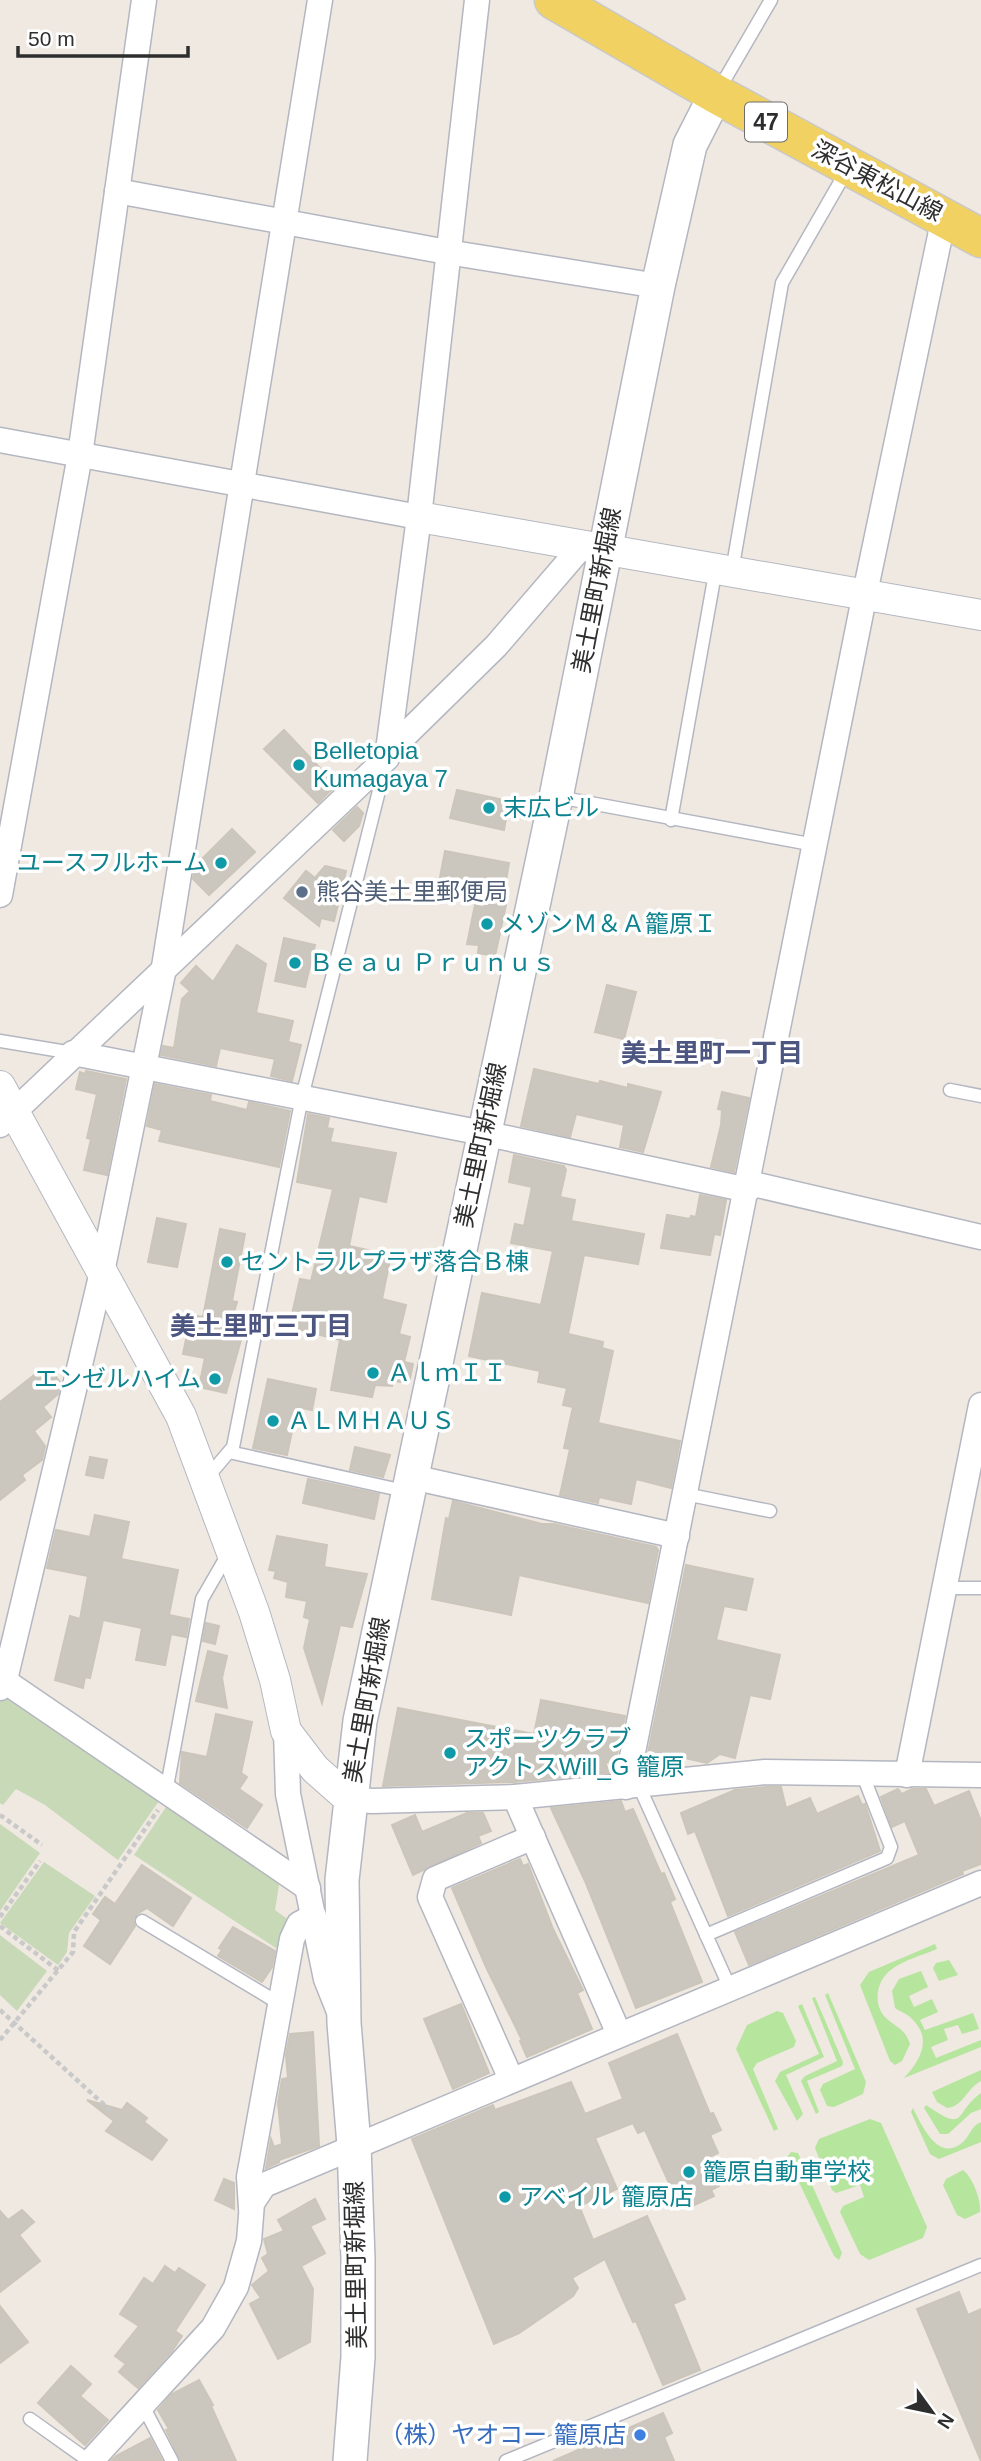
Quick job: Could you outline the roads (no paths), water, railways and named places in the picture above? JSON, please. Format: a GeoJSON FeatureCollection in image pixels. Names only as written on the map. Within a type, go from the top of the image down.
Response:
{"type":"FeatureCollection","features":[{"type":"Feature","properties":{"kind":"main road","name":"深谷東松山線"},"geometry":{"type":"LineString","coordinates":[[554,0],[716,94],[981,238]]}},
{"type":"Feature","properties":{"kind":"main road","name":"美土里町新堀線"},"geometry":{"type":"LineString","coordinates":[[350,2461],[358,2357],[354,2145],[344,2023],[342,1880],[349,1799],[360,1721],[556,797],[594,547],[690,145],[716,94]]}},
{"type":"Feature","properties":{"kind":"street"},"geometry":{"type":"LineString","coordinates":[[0,895],[80,455],[144,0]]}},
{"type":"Feature","properties":{"kind":"street"},"geometry":{"type":"LineString","coordinates":[[307,1888],[164,1798],[1,1683],[102,1272],[163,973],[320,0]]}},
{"type":"Feature","properties":{"kind":"street"},"geometry":{"type":"LineString","coordinates":[[388,755],[419,517],[477,0]]}},
{"type":"Feature","properties":{"kind":"street"},"geometry":{"type":"LineString","coordinates":[[117,191],[447,252],[658,286]]}},
{"type":"Feature","properties":{"kind":"street"},"geometry":{"type":"LineString","coordinates":[[632,1786],[685,1494],[865,593],[944,217]]}},
{"type":"Feature","properties":{"kind":"street"},"geometry":{"type":"LineString","coordinates":[[0,440],[242,486],[981,615]]}},
{"type":"Feature","properties":{"kind":"street"},"geometry":{"type":"LineString","coordinates":[[344,2023],[326,1979],[288,1794],[286,1731],[275,1680],[181,1416],[102,1272],[4,1108],[74,1053],[163,973],[388,755],[594,547]]}},
{"type":"Feature","properties":{"kind":"street"},"geometry":{"type":"LineString","coordinates":[[74,1053],[748,1186],[981,1237]]}},
{"type":"Feature","properties":{"kind":"street"},"geometry":{"type":"LineString","coordinates":[[907,1775],[981,1405]]}},
{"type":"Feature","properties":{"kind":"street"},"geometry":{"type":"LineString","coordinates":[[411,1484],[677,1536]]}},
{"type":"Feature","properties":{"kind":"street"},"geometry":{"type":"LineString","coordinates":[[286,1731],[315,1769],[349,1799],[372,1801],[515,1797],[765,1772],[981,1775]]}},
{"type":"Feature","properties":{"kind":"street"},"geometry":{"type":"LineString","coordinates":[[515,1797],[619,2034]]}},
{"type":"Feature","properties":{"kind":"street"},"geometry":{"type":"LineString","coordinates":[[511,2079],[430,1897],[435,1879],[533,1837]]}},
{"type":"Feature","properties":{"kind":"street"},"geometry":{"type":"LineString","coordinates":[[251,2208],[264,2185],[981,1883]]}},
{"type":"Feature","properties":{"kind":"street"},"geometry":{"type":"LineString","coordinates":[[90,2461],[144,2406],[213,2328],[236,2287],[249,2241],[249,2177],[292,1939],[299,1924],[314,1916]]}},
{"type":"Feature","properties":{"kind":"lane"},"geometry":{"type":"LineString","coordinates":[[716,94],[771,0]]}},
{"type":"Feature","properties":{"kind":"lane"},"geometry":{"type":"LineString","coordinates":[[671,820],[782,283],[849,166]]}},
{"type":"Feature","properties":{"kind":"lane"},"geometry":{"type":"LineString","coordinates":[[205,1481],[233,1447],[302,1097],[308,1083],[388,755]]}},
{"type":"Feature","properties":{"kind":"lane"},"geometry":{"type":"LineString","coordinates":[[556,797],[815,845]]}},
{"type":"Feature","properties":{"kind":"lane"},"geometry":{"type":"LineString","coordinates":[[0,1041],[74,1053]]}},
{"type":"Feature","properties":{"kind":"lane"},"geometry":{"type":"LineString","coordinates":[[950,1090],[981,1096]]}},
{"type":"Feature","properties":{"kind":"lane"},"geometry":{"type":"LineString","coordinates":[[229,1452],[411,1484]]}},
{"type":"Feature","properties":{"kind":"lane"},"geometry":{"type":"LineString","coordinates":[[685,1494],[769,1511]]}},
{"type":"Feature","properties":{"kind":"lane"},"geometry":{"type":"LineString","coordinates":[[164,1798],[202,1599],[230,1550]]}},
{"type":"Feature","properties":{"kind":"lane"},"geometry":{"type":"LineString","coordinates":[[944,1588],[981,1588]]}},
{"type":"Feature","properties":{"kind":"lane"},"geometry":{"type":"LineString","coordinates":[[706,1935],[887,1858],[891,1847],[862,1773]]}},
{"type":"Feature","properties":{"kind":"lane"},"geometry":{"type":"LineString","coordinates":[[632,1786],[730,1988]]}},
{"type":"Feature","properties":{"kind":"lane"},"geometry":{"type":"LineString","coordinates":[[142,1921],[280,2004]]}},
{"type":"Feature","properties":{"kind":"lane"},"geometry":{"type":"LineString","coordinates":[[506,2461],[981,2265]]}},
{"type":"Feature","properties":{"kind":"lane"},"geometry":{"type":"LineString","coordinates":[[144,2406],[172,2461]]}},
{"type":"Feature","properties":{"kind":"lane"},"geometry":{"type":"LineString","coordinates":[[30,2419],[90,2461]]}},
{"type":"Feature","properties":{"kind":"place","name":"Belletopia Kumagaya 7"},"geometry":{"type":"Point","coordinates":[299,765]}},
{"type":"Feature","properties":{"kind":"place","name":"末広ビル"},"geometry":{"type":"Point","coordinates":[489,808]}},
{"type":"Feature","properties":{"kind":"place","name":"ユースフルホーム"},"geometry":{"type":"Point","coordinates":[221,863]}},
{"type":"Feature","properties":{"kind":"place","name":"熊谷美土里郵便局"},"geometry":{"type":"Point","coordinates":[302,892]}},
{"type":"Feature","properties":{"kind":"place","name":"メゾンＭ＆Ａ籠原Ｉ"},"geometry":{"type":"Point","coordinates":[487,924]}},
{"type":"Feature","properties":{"kind":"place","name":"Ｂｅａｕ Ｐｒｕｎｕｓ"},"geometry":{"type":"Point","coordinates":[295,963]}},
{"type":"Feature","properties":{"kind":"place","name":"セントラルプラザ落合Ｂ棟"},"geometry":{"type":"Point","coordinates":[227,1262]}},
{"type":"Feature","properties":{"kind":"place","name":"ＡｌｍＩＩ"},"geometry":{"type":"Point","coordinates":[373,1373]}},
{"type":"Feature","properties":{"kind":"place","name":"エンゼルハイム"},"geometry":{"type":"Point","coordinates":[215,1379]}},
{"type":"Feature","properties":{"kind":"place","name":"ＡＬＭＨＡＵＳ"},"geometry":{"type":"Point","coordinates":[273,1421]}},
{"type":"Feature","properties":{"kind":"place","name":"スポーツクラブ アクトスWill_G 籠原"},"geometry":{"type":"Point","coordinates":[450,1753]}},
{"type":"Feature","properties":{"kind":"place","name":"籠原自動車学校"},"geometry":{"type":"Point","coordinates":[689,2172]}},
{"type":"Feature","properties":{"kind":"place","name":"アベイル 籠原店"},"geometry":{"type":"Point","coordinates":[505,2197]}},
{"type":"Feature","properties":{"kind":"place","name":"（株）ヤオコー 籠原店"},"geometry":{"type":"Point","coordinates":[640,2435]}},
{"type":"Feature","properties":{"kind":"district","name":"美土里町一丁目"},"geometry":{"type":"Point","coordinates":[712,1053]}},
{"type":"Feature","properties":{"kind":"district","name":"美土里町三丁目"},"geometry":{"type":"Point","coordinates":[261,1326]}}]}
